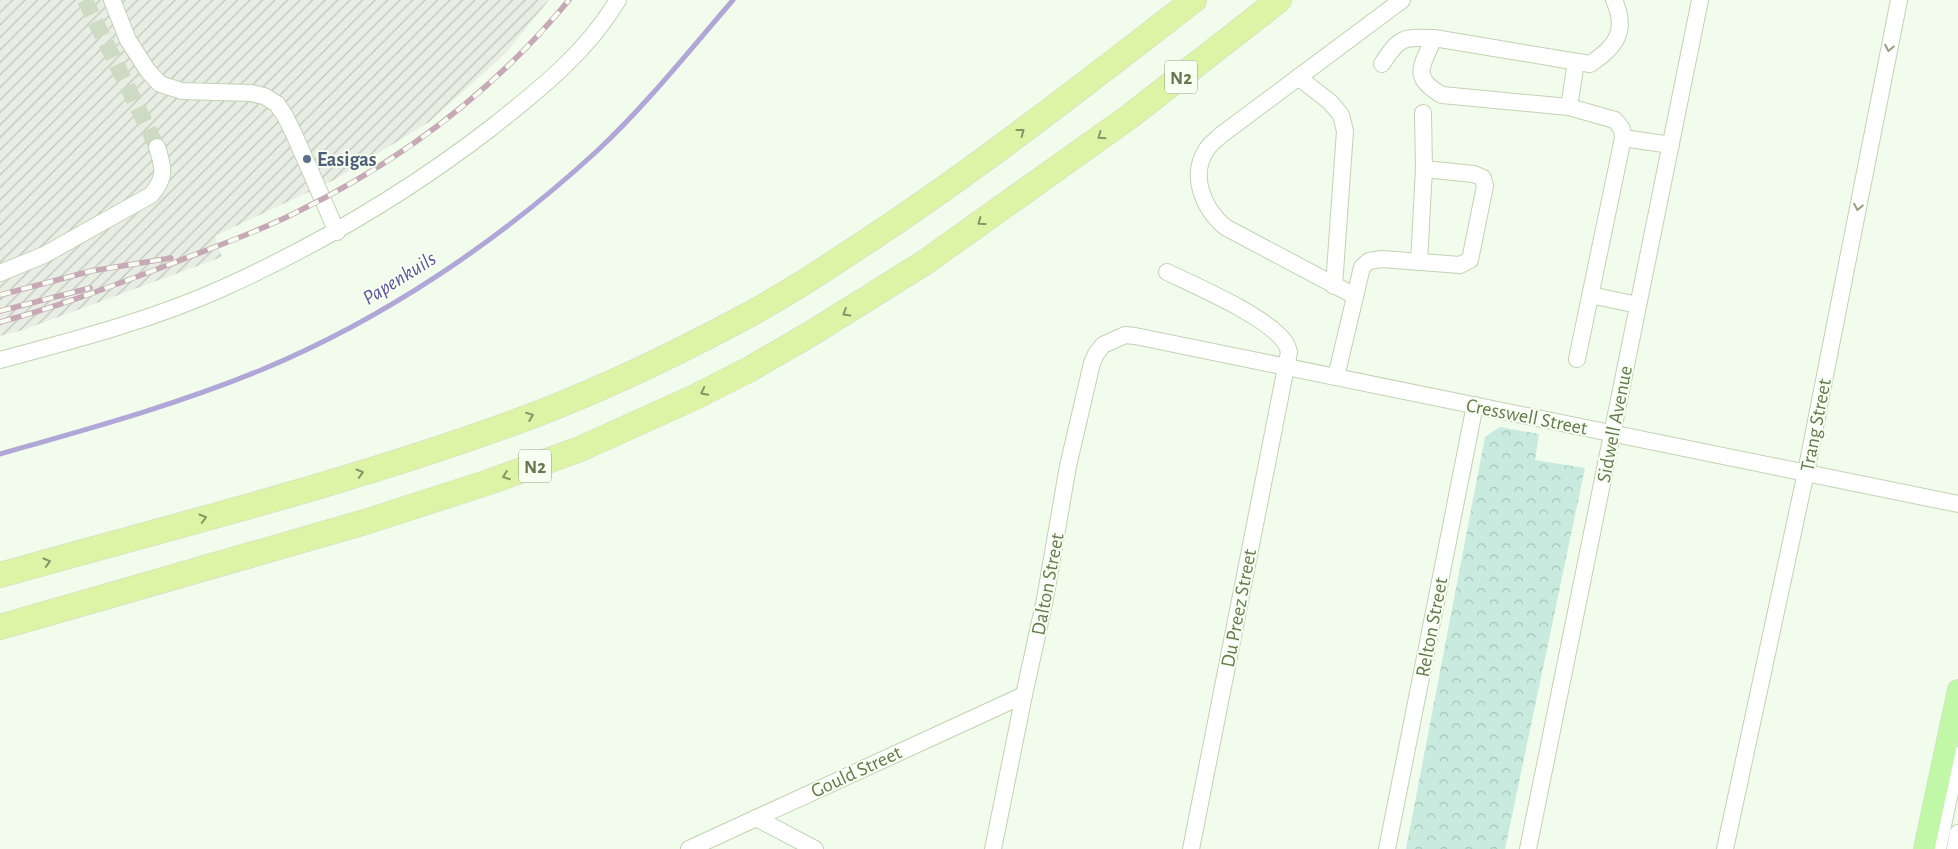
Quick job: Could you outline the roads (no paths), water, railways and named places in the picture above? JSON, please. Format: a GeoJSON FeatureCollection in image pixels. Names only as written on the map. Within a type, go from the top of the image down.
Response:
{"type":"FeatureCollection","features":[{"type":"Feature","properties":{"kind":"highway"},"geometry":{"type":"LineString","coordinates":[[1055,106],[1172,0]]}},
{"type":"Feature","properties":{"kind":"highway","name":"N2"},"geometry":{"type":"LineString","coordinates":[[0,575],[397,462],[512,424],[571,400],[683,348],[739,320],[797,287],[904,218],[991,155],[1194,0]]}},
{"type":"Feature","properties":{"kind":"highway","name":"N2"},"geometry":{"type":"LineString","coordinates":[[0,627],[365,522],[489,482],[580,449],[695,397],[812,334],[924,263],[1129,117],[1279,0]]}},
{"type":"Feature","properties":{"kind":"highway"},"geometry":{"type":"LineString","coordinates":[[1129,117],[1295,0]]}},
{"type":"Feature","properties":{"kind":"main road"},"geometry":{"type":"LineString","coordinates":[[1924,849],[1958,690]]}},
{"type":"Feature","properties":{"kind":"street"},"geometry":{"type":"LineString","coordinates":[[112,0],[128,40],[148,71],[160,84],[182,91],[251,93],[264,96],[277,104],[294,134],[338,232]]}},
{"type":"Feature","properties":{"kind":"street"},"geometry":{"type":"LineString","coordinates":[[0,360],[140,320],[222,288],[338,232],[404,190],[463,149],[543,87],[574,57],[610,14],[618,0]]}},
{"type":"Feature","properties":{"kind":"street"},"geometry":{"type":"LineString","coordinates":[[1355,296],[1225,227],[1216,219],[1206,204],[1199,185],[1199,167],[1207,148],[1221,135],[1402,0]]}},
{"type":"Feature","properties":{"kind":"street"},"geometry":{"type":"LineString","coordinates":[[1382,64],[1391,49],[1401,40],[1434,38],[1590,64],[1606,54],[1616,42],[1620,28],[1614,0]]}},
{"type":"Feature","properties":{"kind":"street","name":"Sidwell Avenue"},"geometry":{"type":"LineString","coordinates":[[1528,849],[1700,0]]}},
{"type":"Feature","properties":{"kind":"street","name":"Trang Street"},"geometry":{"type":"LineString","coordinates":[[1725,849],[1806,472],[1899,0]]}},
{"type":"Feature","properties":{"kind":"street"},"geometry":{"type":"LineString","coordinates":[[1434,38],[1421,68],[1421,77],[1429,88],[1442,95],[1568,107],[1615,120],[1622,128],[1623,138],[1577,359]]}},
{"type":"Feature","properties":{"kind":"street"},"geometry":{"type":"LineString","coordinates":[[1568,107],[1576,62]]}},
{"type":"Feature","properties":{"kind":"street"},"geometry":{"type":"LineString","coordinates":[[1298,77],[1330,102],[1341,115],[1344,131],[1334,286]]}},
{"type":"Feature","properties":{"kind":"street"},"geometry":{"type":"LineString","coordinates":[[1419,262],[1424,169],[1423,113]]}},
{"type":"Feature","properties":{"kind":"street"},"geometry":{"type":"LineString","coordinates":[[1623,138],[1671,145]]}},
{"type":"Feature","properties":{"kind":"street"},"geometry":{"type":"LineString","coordinates":[[0,273],[44,255],[151,195],[159,186],[162,176],[163,165],[157,147]]}},
{"type":"Feature","properties":{"kind":"street"},"geometry":{"type":"LineString","coordinates":[[1336,377],[1362,267],[1369,261],[1382,259],[1460,264],[1470,260],[1485,186],[1482,178],[1474,174],[1424,169]]}},
{"type":"Feature","properties":{"kind":"street","name":"Du Preez Street"},"geometry":{"type":"LineString","coordinates":[[1167,272],[1220,298],[1265,324],[1285,342],[1289,352],[1191,849]]}},
{"type":"Feature","properties":{"kind":"street"},"geometry":{"type":"LineString","coordinates":[[1590,295],[1638,305]]}},
{"type":"Feature","properties":{"kind":"street","name":"Cresswell Street"},"geometry":{"type":"LineString","coordinates":[[1125,335],[1287,366],[1958,504]]}},
{"type":"Feature","properties":{"kind":"street","name":"Dalton Street"},"geometry":{"type":"LineString","coordinates":[[993,849],[1045,599],[1068,466],[1092,363],[1103,345],[1125,335]]}},
{"type":"Feature","properties":{"kind":"street","name":"Relton Street"},"geometry":{"type":"LineString","coordinates":[[1387,849],[1475,405]]}},
{"type":"Feature","properties":{"kind":"street","name":"Gould Street"},"geometry":{"type":"LineString","coordinates":[[689,849],[1024,695]]}},
{"type":"Feature","properties":{"kind":"street"},"geometry":{"type":"LineString","coordinates":[[1938,849],[1958,755]]}},
{"type":"Feature","properties":{"kind":"street"},"geometry":{"type":"LineString","coordinates":[[756,818],[815,849]]}},
{"type":"Feature","properties":{"kind":"street"},"geometry":{"type":"LineString","coordinates":[[1955,849],[1958,833]]}},
{"type":"Feature","properties":{"kind":"waterway","name":"Papenkuils"},"geometry":{"type":"LineString","coordinates":[[0,454],[132,416],[229,383],[307,350],[396,302],[480,246],[520,216],[597,151],[650,96],[733,0]]}},
{"type":"Feature","properties":{"kind":"tunnel"},"geometry":{"type":"LineString","coordinates":[[85,0],[157,147]]}},
{"type":"Feature","properties":{"kind":"railway"},"geometry":{"type":"LineString","coordinates":[[0,322],[85,296],[233,240],[266,227],[336,192],[374,170],[445,121],[510,64],[569,0]]}},
{"type":"Feature","properties":{"kind":"railway"},"geometry":{"type":"LineString","coordinates":[[0,295],[91,271],[171,258]]}},
{"type":"Feature","properties":{"kind":"railway"},"geometry":{"type":"LineString","coordinates":[[0,311],[90,288]]}},
{"type":"Feature","properties":{"kind":"place","name":"Easigas"},"geometry":{"type":"Point","coordinates":[307,159]}}]}
